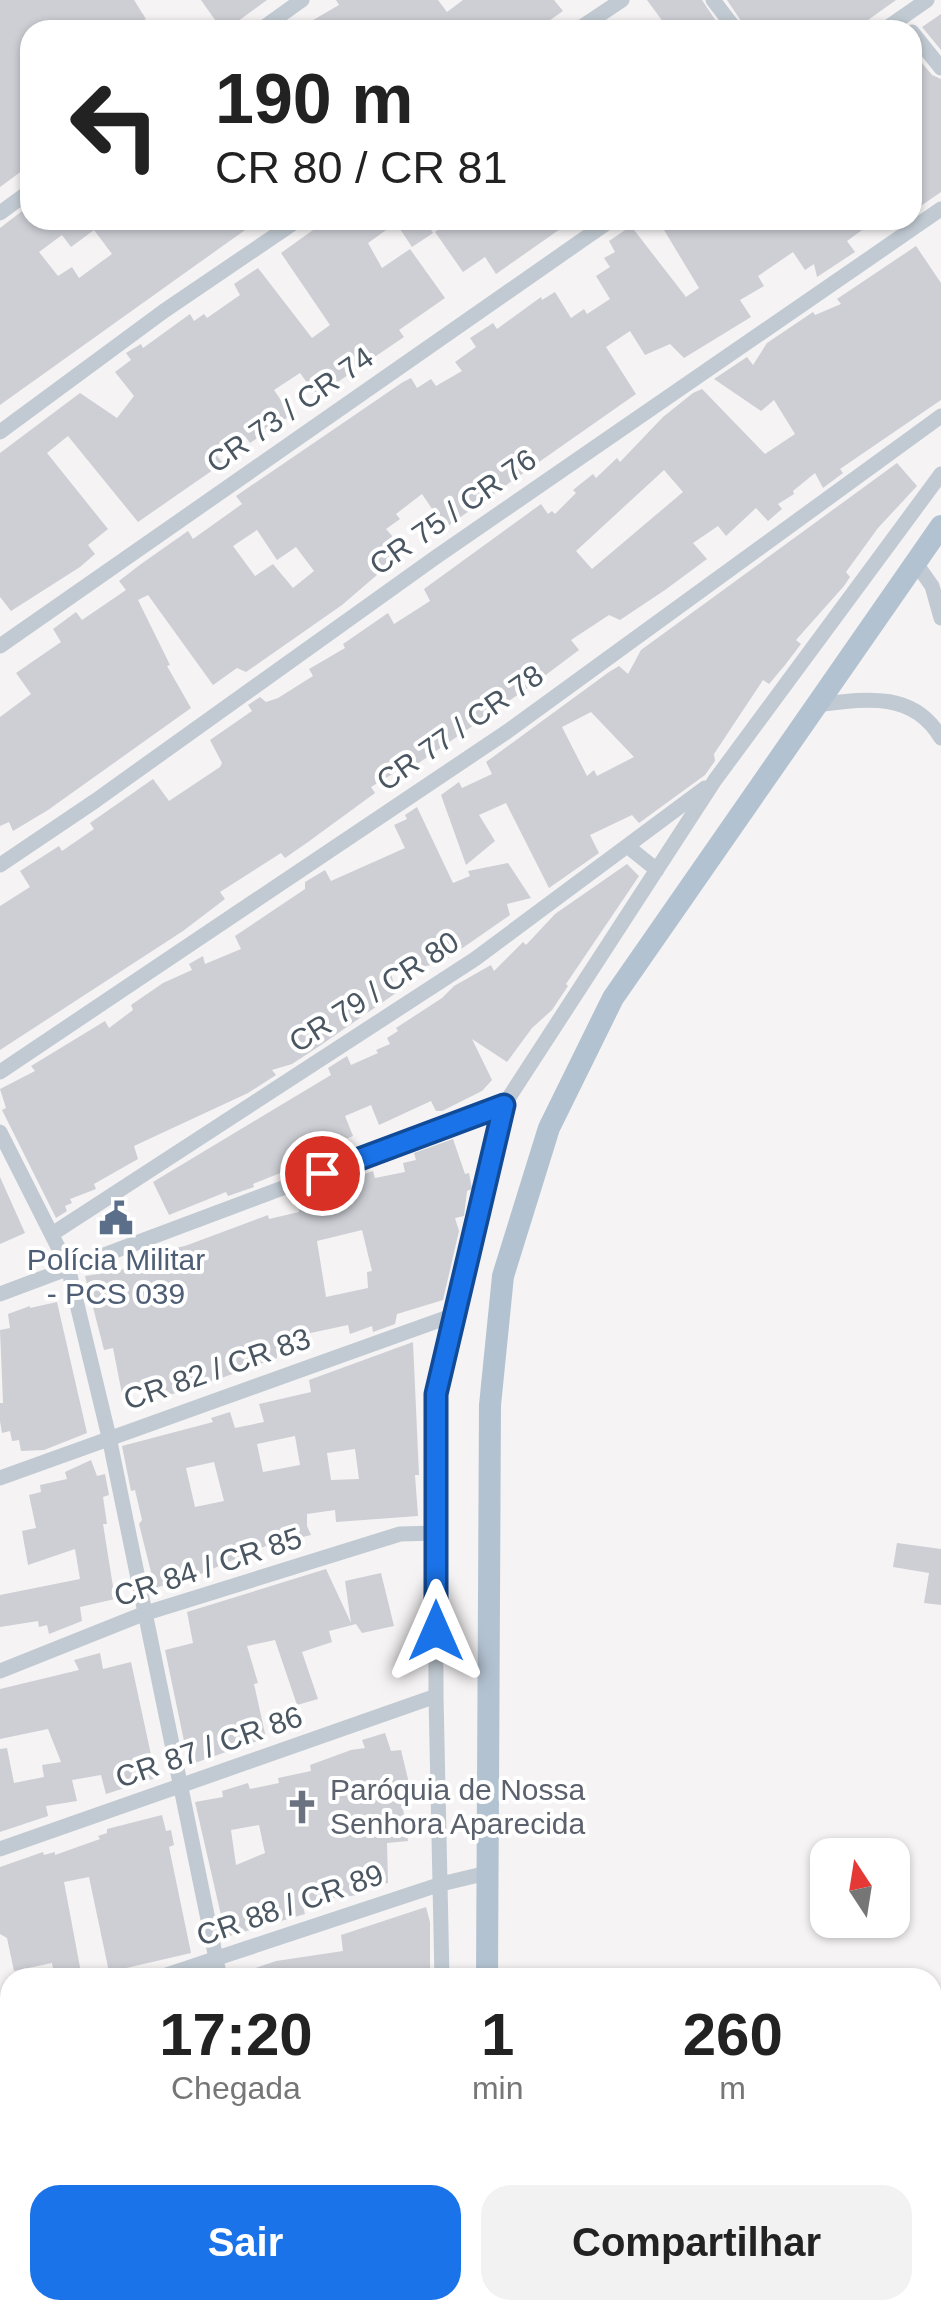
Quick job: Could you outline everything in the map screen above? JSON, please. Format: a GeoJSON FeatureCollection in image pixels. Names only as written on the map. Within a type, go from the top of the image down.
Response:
{"type":"FeatureCollection","features":[{"type":"Feature","properties":{"kind":"main road"},"geometry":{"type":"LineString","coordinates":[[487,1968],[490,1405],[503,1276],[549,1128],[613,998],[941,526]]}},
{"type":"Feature","properties":{"kind":"street"},"geometry":{"type":"LineString","coordinates":[[274,20],[302,0]]}},
{"type":"Feature","properties":{"kind":"street"},"geometry":{"type":"LineString","coordinates":[[593,20],[622,0]]}},
{"type":"Feature","properties":{"kind":"street"},"geometry":{"type":"LineString","coordinates":[[713,0],[728,20]]}},
{"type":"Feature","properties":{"kind":"street"},"geometry":{"type":"LineString","coordinates":[[922,44],[941,68]]}},
{"type":"Feature","properties":{"kind":"street"},"geometry":{"type":"LineString","coordinates":[[0,432],[164,311],[283,230]]}},
{"type":"Feature","properties":{"kind":"street","name":"CR 73 / CR 74"},"geometry":{"type":"LineString","coordinates":[[0,646],[597,230]]}},
{"type":"Feature","properties":{"kind":"street","name":"CR 75 / CR 76"},"geometry":{"type":"LineString","coordinates":[[0,864],[95,801],[436,557],[912,230]]}},
{"type":"Feature","properties":{"kind":"street","name":"CR 77 / CR 78"},"geometry":{"type":"LineString","coordinates":[[0,1072],[508,731],[941,416]]}},
{"type":"Feature","properties":{"kind":"street"},"geometry":{"type":"LineString","coordinates":[[442,1968],[436,1696],[436,1394],[504,1105],[715,780],[941,474]]}},
{"type":"Feature","properties":{"kind":"street"},"geometry":{"type":"LineString","coordinates":[[916,562],[932,586],[941,618]]}},
{"type":"Feature","properties":{"kind":"street"},"geometry":{"type":"LineString","coordinates":[[816,705],[873,698],[910,706],[941,738]]}},
{"type":"Feature","properties":{"kind":"street","name":"CR 79 / CR 80"},"geometry":{"type":"LineString","coordinates":[[52,1234],[475,960],[715,780]]}},
{"type":"Feature","properties":{"kind":"street"},"geometry":{"type":"LineString","coordinates":[[627,846],[657,870]]}},
{"type":"Feature","properties":{"kind":"street"},"geometry":{"type":"LineString","coordinates":[[0,1294],[504,1105]]}},
{"type":"Feature","properties":{"kind":"street"},"geometry":{"type":"LineString","coordinates":[[0,1132],[68,1267],[109,1437],[218,1968]]}},
{"type":"Feature","properties":{"kind":"street","name":"CR 82 / CR 83"},"geometry":{"type":"LineString","coordinates":[[0,1478],[454,1315]]}},
{"type":"Feature","properties":{"kind":"street","name":"CR 84 / CR 85"},"geometry":{"type":"LineString","coordinates":[[0,1671],[143,1614],[400,1534],[437,1533]]}},
{"type":"Feature","properties":{"kind":"street","name":"CR 87 / CR 86"},"geometry":{"type":"LineString","coordinates":[[0,1849],[436,1696]]}},
{"type":"Feature","properties":{"kind":"street","name":"CR 88 / CR 89"},"geometry":{"type":"LineString","coordinates":[[190,1968],[441,1884],[487,1873]]}},
{"type":"Feature","properties":{"kind":"building"},"geometry":{"type":"Polygon","coordinates":[[[0,0],[134,0],[146,19],[20,20],[20,172],[0,187],[0,0]]]}},
{"type":"Feature","properties":{"kind":"building"},"geometry":{"type":"Polygon","coordinates":[[[201,0],[267,0],[240,20],[215,20],[201,0]]]}},
{"type":"Feature","properties":{"kind":"building"},"geometry":{"type":"Polygon","coordinates":[[[336,0],[438,0],[447,12],[463,0],[554,0],[563,11],[550,20],[313,20],[339,5],[336,0]]]}},
{"type":"Feature","properties":{"kind":"building"},"geometry":{"type":"Polygon","coordinates":[[[647,0],[702,0],[715,20],[662,20],[647,0]]]}},
{"type":"Feature","properties":{"kind":"building"},"geometry":{"type":"Polygon","coordinates":[[[727,0],[896,0],[868,20],[740,20],[727,0]]]}},
{"type":"Feature","properties":{"kind":"building"},"geometry":{"type":"Polygon","coordinates":[[[941,14],[941,50],[922,27],[941,14]]]}},
{"type":"Feature","properties":{"kind":"building"},"geometry":{"type":"Polygon","coordinates":[[[922,63],[941,79],[941,192],[922,205],[922,63]]]}},
{"type":"Feature","properties":{"kind":"building"},"geometry":{"type":"Polygon","coordinates":[[[20,213],[20,230],[94,230],[245,230],[0,405],[0,228],[20,213]],[[94,230],[71,247],[62,235],[39,252],[58,276],[72,267],[79,278],[112,254],[94,230]]]}},
{"type":"Feature","properties":{"kind":"building"},"geometry":{"type":"Polygon","coordinates":[[[313,230],[386,230],[368,243],[382,268],[410,249],[445,298],[399,330],[404,337],[317,396],[300,373],[274,390],[291,415],[250,443],[245,436],[217,456],[223,463],[138,522],[68,436],[47,453],[108,529],[88,545],[95,554],[80,567],[11,611],[0,597],[0,453],[80,393],[117,418],[134,396],[115,372],[131,360],[126,353],[141,344],[143,348],[190,314],[194,321],[204,314],[207,318],[240,295],[234,284],[258,268],[312,338],[330,325],[281,253],[313,230]]]}},
{"type":"Feature","properties":{"kind":"building"},"geometry":{"type":"Polygon","coordinates":[[[401,230],[431,230],[433,233],[412,247],[401,230]]]}},
{"type":"Feature","properties":{"kind":"building"},"geometry":{"type":"Polygon","coordinates":[[[559,230],[496,274],[485,257],[463,272],[435,232],[559,230]]]}},
{"type":"Feature","properties":{"kind":"building"},"geometry":{"type":"Polygon","coordinates":[[[625,230],[634,230],[686,297],[699,288],[664,230],[862,230],[847,241],[855,252],[817,277],[814,264],[805,270],[793,252],[758,276],[764,286],[740,300],[751,317],[684,358],[670,344],[645,355],[630,331],[606,347],[636,394],[445,528],[422,494],[396,514],[400,519],[386,529],[401,546],[389,557],[392,562],[342,605],[246,672],[237,668],[213,685],[148,595],[138,600],[170,665],[167,666],[191,708],[48,810],[13,831],[9,822],[0,826],[0,717],[31,694],[16,673],[61,642],[53,629],[76,612],[82,620],[126,590],[119,581],[141,564],[188,531],[193,539],[242,504],[236,496],[403,382],[411,378],[417,388],[431,379],[436,386],[462,371],[455,362],[476,347],[470,338],[493,323],[497,329],[541,297],[542,300],[555,292],[571,318],[584,309],[587,314],[610,299],[596,276],[610,267],[604,258],[615,252],[609,241],[625,230]],[[257,530],[233,546],[255,576],[273,564],[293,588],[314,571],[296,547],[277,560],[257,530]]]}},
{"type":"Feature","properties":{"kind":"building"},"geometry":{"type":"Polygon","coordinates":[[[916,246],[941,283],[941,400],[840,469],[843,473],[823,488],[815,473],[778,504],[782,509],[768,521],[756,508],[726,536],[718,526],[693,543],[707,559],[665,590],[620,620],[609,615],[571,640],[579,650],[535,683],[407,771],[404,767],[371,787],[375,793],[285,858],[281,853],[220,892],[225,899],[183,931],[0,1050],[0,906],[30,887],[20,871],[59,846],[62,851],[94,829],[90,823],[153,779],[169,801],[220,767],[222,763],[210,740],[252,711],[248,705],[260,697],[266,702],[278,698],[313,676],[309,669],[345,648],[343,644],[388,613],[394,624],[430,601],[424,589],[541,504],[548,514],[555,514],[576,493],[573,490],[593,474],[596,478],[617,458],[620,462],[663,417],[693,393],[702,389],[765,454],[795,434],[774,400],[761,411],[714,379],[747,357],[753,365],[767,343],[813,312],[815,315],[841,304],[837,299],[916,246]],[[664,470],[576,551],[592,569],[683,492],[664,470]]]}},
{"type":"Feature","properties":{"kind":"building"},"geometry":{"type":"Polygon","coordinates":[[[897,463],[917,486],[878,528],[846,572],[850,577],[844,586],[796,640],[801,644],[785,665],[769,684],[763,680],[714,754],[715,761],[705,775],[639,823],[632,815],[590,835],[599,853],[549,888],[506,803],[479,815],[495,841],[466,865],[441,795],[459,782],[462,788],[492,774],[486,762],[609,672],[619,666],[628,674],[641,650],[897,463]],[[591,712],[562,727],[587,776],[594,770],[597,776],[634,757],[591,712]]]}},
{"type":"Feature","properties":{"kind":"building"},"geometry":{"type":"Polygon","coordinates":[[[417,807],[453,883],[470,876],[468,871],[508,863],[531,898],[507,904],[510,915],[441,963],[391,973],[396,993],[292,1064],[272,1070],[276,1075],[248,1093],[134,1146],[138,1159],[94,1184],[96,1189],[70,1199],[72,1203],[65,1206],[67,1211],[56,1218],[2,1110],[6,1108],[0,1089],[35,1071],[31,1066],[105,1021],[109,1028],[133,1010],[131,1005],[163,983],[192,970],[189,964],[203,956],[205,964],[241,949],[235,936],[305,889],[305,882],[325,870],[331,881],[405,848],[394,825],[407,819],[405,815],[417,807]]]}},
{"type":"Feature","properties":{"kind":"building"},"geometry":{"type":"Polygon","coordinates":[[[627,864],[639,876],[552,1010],[532,1028],[507,1062],[472,1039],[492,1080],[482,1091],[442,1111],[436,1111],[431,1101],[379,1125],[371,1105],[345,1116],[353,1136],[303,1157],[305,1161],[253,1184],[254,1187],[228,1196],[226,1192],[169,1215],[153,1182],[331,1075],[328,1068],[347,1056],[351,1065],[378,1053],[376,1050],[390,1044],[387,1038],[398,1031],[396,1028],[454,986],[491,965],[494,971],[555,914],[627,864]]]}},
{"type":"Feature","properties":{"kind":"building"},"geometry":{"type":"Polygon","coordinates":[[[453,1139],[465,1174],[469,1173],[472,1189],[467,1191],[464,1216],[455,1218],[459,1231],[443,1300],[397,1314],[395,1324],[373,1332],[372,1326],[350,1334],[348,1325],[301,1335],[304,1350],[277,1354],[277,1358],[216,1380],[190,1385],[192,1390],[146,1399],[143,1389],[122,1394],[113,1348],[104,1350],[85,1276],[118,1271],[153,1258],[152,1253],[185,1246],[268,1215],[269,1219],[299,1212],[297,1201],[351,1187],[352,1178],[373,1171],[375,1178],[405,1172],[403,1163],[416,1160],[414,1153],[453,1139]],[[362,1230],[317,1241],[326,1297],[368,1288],[367,1272],[372,1271],[362,1230]]]}},
{"type":"Feature","properties":{"kind":"building"},"geometry":{"type":"Polygon","coordinates":[[[0,1177],[25,1233],[0,1244],[0,1177]]]}},
{"type":"Feature","properties":{"kind":"building"},"geometry":{"type":"Polygon","coordinates":[[[57,1302],[87,1433],[44,1450],[21,1451],[19,1440],[12,1441],[10,1431],[2,1433],[0,1330],[10,1328],[8,1314],[57,1302]]]}},
{"type":"Feature","properties":{"kind":"building"},"geometry":{"type":"Polygon","coordinates":[[[413,1342],[418,1516],[336,1522],[335,1510],[307,1514],[311,1535],[268,1545],[196,1576],[155,1588],[122,1446],[213,1422],[211,1418],[230,1412],[235,1428],[264,1422],[259,1404],[311,1392],[309,1380],[413,1342]],[[295,1436],[257,1444],[263,1472],[300,1465],[295,1436]],[[355,1449],[327,1453],[331,1480],[359,1479],[355,1449]],[[214,1462],[186,1468],[195,1507],[224,1501],[214,1462]]]}},
{"type":"Feature","properties":{"kind":"building"},"geometry":{"type":"Polygon","coordinates":[[[91,1460],[97,1476],[105,1474],[109,1495],[103,1497],[107,1524],[103,1524],[115,1599],[80,1607],[82,1621],[49,1634],[47,1625],[39,1627],[38,1621],[0,1627],[0,1595],[80,1579],[75,1549],[28,1565],[22,1531],[36,1528],[29,1495],[41,1492],[40,1485],[67,1479],[65,1472],[91,1460]]]}},
{"type":"Feature","properties":{"kind":"building"},"geometry":{"type":"Polygon","coordinates":[[[897,1543],[941,1549],[941,1605],[924,1603],[929,1573],[893,1567],[897,1543]]]}},
{"type":"Feature","properties":{"kind":"building"},"geometry":{"type":"Polygon","coordinates":[[[326,1569],[351,1623],[345,1581],[381,1573],[394,1626],[362,1633],[356,1624],[329,1631],[332,1642],[302,1652],[318,1699],[297,1705],[275,1640],[247,1646],[258,1683],[254,1684],[266,1738],[189,1765],[165,1650],[193,1643],[187,1612],[326,1569]]]}},
{"type":"Feature","properties":{"kind":"building"},"geometry":{"type":"Polygon","coordinates":[[[100,1653],[103,1669],[131,1662],[156,1778],[106,1794],[101,1775],[72,1780],[77,1801],[46,1806],[48,1816],[0,1832],[0,1749],[7,1748],[14,1783],[44,1777],[42,1765],[61,1762],[48,1729],[0,1739],[0,1689],[79,1670],[74,1660],[100,1653]]]}},
{"type":"Feature","properties":{"kind":"building"},"geometry":{"type":"Polygon","coordinates":[[[385,1733],[391,1751],[401,1750],[413,1800],[402,1802],[408,1841],[387,1843],[388,1883],[357,1886],[358,1895],[302,1902],[305,1914],[226,1937],[195,1802],[223,1797],[222,1791],[248,1783],[250,1789],[279,1783],[278,1778],[311,1771],[310,1765],[365,1748],[362,1740],[385,1733]],[[259,1825],[231,1830],[236,1865],[265,1853],[259,1825]]]}},
{"type":"Feature","properties":{"kind":"building"},"geometry":{"type":"Polygon","coordinates":[[[162,1815],[166,1831],[171,1830],[174,1845],[169,1847],[191,1953],[126,1968],[108,1968],[89,1877],[64,1882],[80,1968],[53,1968],[52,1963],[13,1968],[7,1938],[0,1934],[0,1867],[43,1852],[55,1855],[100,1839],[98,1836],[107,1833],[107,1829],[162,1815]]]}},
{"type":"Feature","properties":{"kind":"building"},"geometry":{"type":"Polygon","coordinates":[[[426,1907],[430,1922],[430,1968],[256,1968],[343,1951],[341,1935],[426,1907]]]}},
{"type":"Feature","properties":{"kind":"place","name":"Polícia Militar - PCS 039"},"geometry":{"type":"Point","coordinates":[116,1218]}},
{"type":"Feature","properties":{"kind":"place","name":"Paróquia de Nossa Senhora Aparecida"},"geometry":{"type":"Point","coordinates":[302,1807]}},
{"type":"Feature","properties":{"kind":"route"},"geometry":{"type":"LineString","coordinates":[[322,1173],[504,1105],[436,1394],[436,1631]]}}]}
